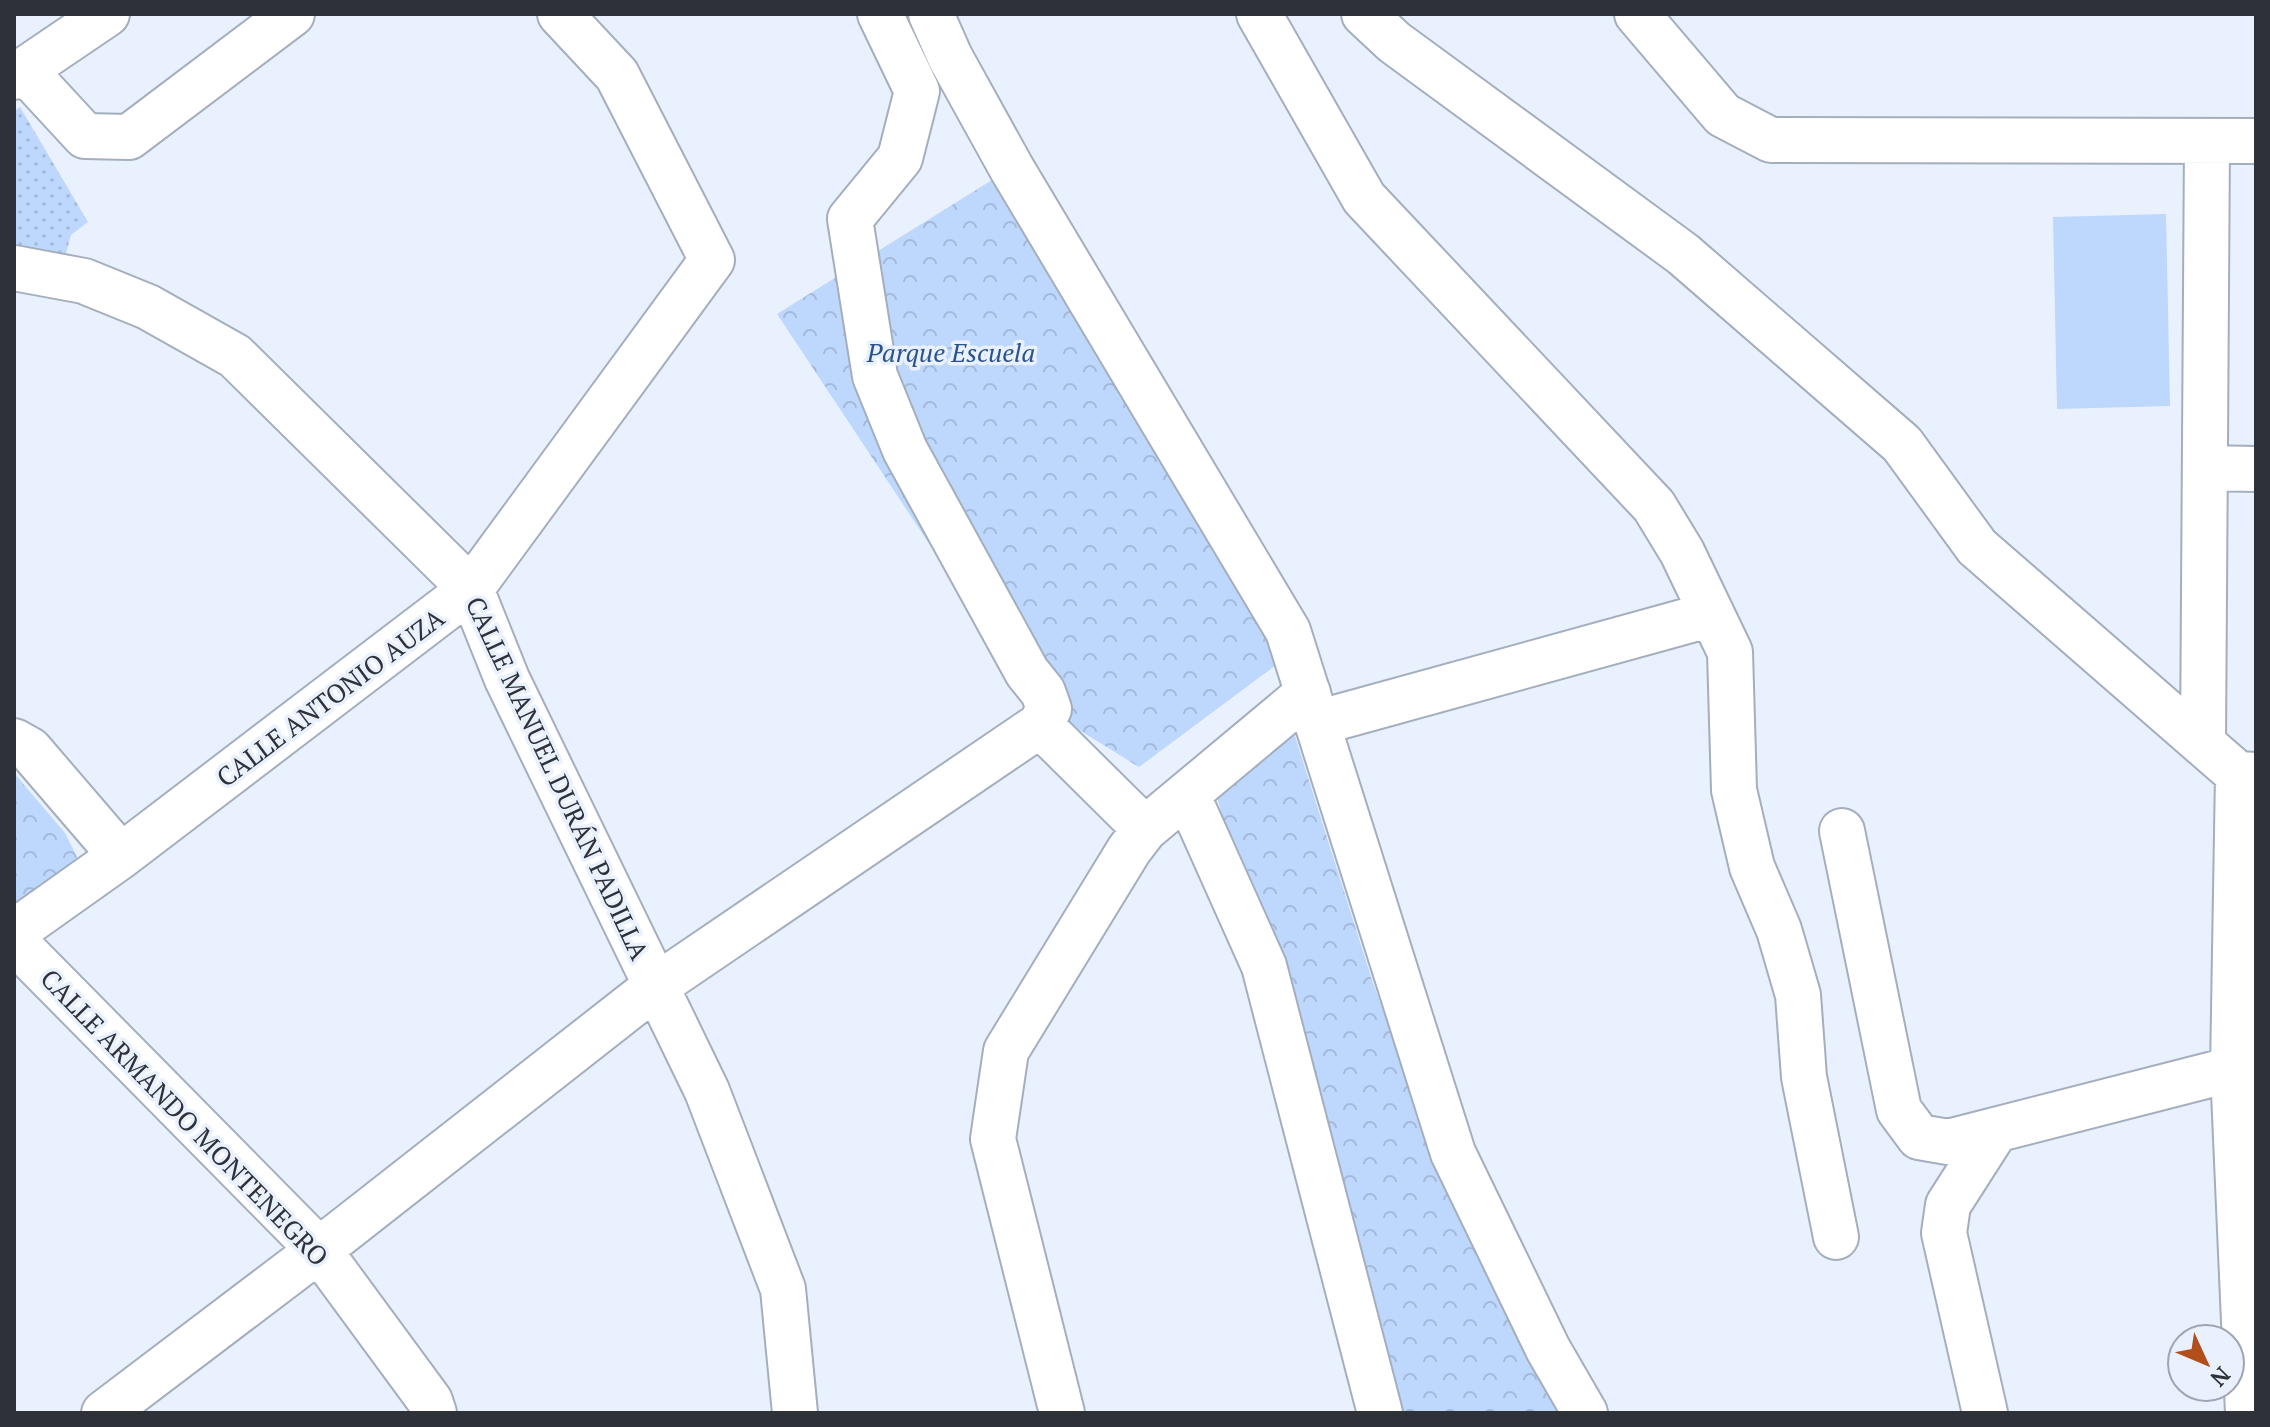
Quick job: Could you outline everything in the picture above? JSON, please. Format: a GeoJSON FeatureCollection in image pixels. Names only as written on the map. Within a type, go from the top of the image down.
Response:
{"type":"FeatureCollection","features":[{"type":"Feature","properties":{"kind":"street"},"geometry":{"type":"LineString","coordinates":[[107,14],[19,74],[85,136],[129,137],[292,14]]}},
{"type":"Feature","properties":{"kind":"street","name":"CALLE ANTONIO AUZA"},"geometry":{"type":"LineString","coordinates":[[14,932],[121,856],[471,589],[712,260],[617,75],[560,14]]}},
{"type":"Feature","properties":{"kind":"street"},"geometry":{"type":"LineString","coordinates":[[104,1413],[319,1250],[656,986],[1040,725],[1049,709],[1043,692],[1027,672],[905,450],[875,376],[850,219],[900,158],[917,91],[880,14]]}},
{"type":"Feature","properties":{"kind":"street"},"geometry":{"type":"LineString","coordinates":[[931,14],[950,57],[1012,169],[1288,631],[1453,1153],[1548,1349],[1585,1413]]}},
{"type":"Feature","properties":{"kind":"street"},"geometry":{"type":"LineString","coordinates":[[1259,14],[1364,198],[1654,506],[1682,552],[1730,652],[1734,790],[1752,867],[1779,930],[1798,995],[1804,1077],[1836,1237]]}},
{"type":"Feature","properties":{"kind":"street"},"geometry":{"type":"LineString","coordinates":[[1364,14],[1394,42],[1683,254],[1902,444],[1977,547],[2203,744],[2250,780],[2233,1069],[2248,1413]]}},
{"type":"Feature","properties":{"kind":"street"},"geometry":{"type":"LineString","coordinates":[[1637,14],[1723,115],[1771,140],[2256,141]]}},
{"type":"Feature","properties":{"kind":"street"},"geometry":{"type":"LineString","coordinates":[[2203,744],[2207,141]]}},
{"type":"Feature","properties":{"kind":"street","name":"CALLE MANUEL DURÁN PADILLA"},"geometry":{"type":"LineString","coordinates":[[14,268],[84,281],[110,291],[148,307],[235,356],[471,589],[507,679],[707,1091],[783,1289],[795,1413]]}},
{"type":"Feature","properties":{"kind":"street"},"geometry":{"type":"LineString","coordinates":[[2205,468],[2256,469]]}},
{"type":"Feature","properties":{"kind":"street"},"geometry":{"type":"LineString","coordinates":[[1062,1413],[993,1139],[1001,1080],[1006,1051],[1129,850],[1145,829],[1187,794],[1312,708],[1712,614]]}},
{"type":"Feature","properties":{"kind":"street"},"geometry":{"type":"LineString","coordinates":[[1040,725],[1145,829]]}},
{"type":"Feature","properties":{"kind":"street"},"geometry":{"type":"LineString","coordinates":[[14,741],[30,750],[121,856]]}},
{"type":"Feature","properties":{"kind":"street"},"geometry":{"type":"LineString","coordinates":[[1187,794],[1264,966],[1380,1413]]}},
{"type":"Feature","properties":{"kind":"street"},"geometry":{"type":"LineString","coordinates":[[1842,831],[1899,1110],[1919,1137],[1948,1142],[2233,1069]]}},
{"type":"Feature","properties":{"kind":"street","name":"CALLE ARMANDO MONTENEGRO"},"geometry":{"type":"LineString","coordinates":[[14,941],[319,1250],[430,1401],[434,1413]]}},
{"type":"Feature","properties":{"kind":"street"},"geometry":{"type":"LineString","coordinates":[[1985,1413],[1944,1233],[1948,1205],[1996,1130]]}},
{"type":"Feature","properties":{"kind":"green space"},"geometry":{"type":"Polygon","coordinates":[[[20,107],[88,222],[71,235],[65,257],[14,247],[14,111],[20,107]]]}},
{"type":"Feature","properties":{"kind":"green space","name":"Parque Escuela"},"geometry":{"type":"Polygon","coordinates":[[[992,180],[1260,625],[1276,665],[1139,767],[1034,702],[777,314],[992,180]]]}},
{"type":"Feature","properties":{"kind":"green space"},"geometry":{"type":"Polygon","coordinates":[[[2166,214],[2170,406],[2057,409],[2053,217],[2166,214]]]}},
{"type":"Feature","properties":{"kind":"green space"},"geometry":{"type":"Polygon","coordinates":[[[1294,733],[1372,980],[1452,1198],[1563,1413],[1396,1413],[1216,794],[1294,733]]]}},
{"type":"Feature","properties":{"kind":"green space"},"geometry":{"type":"Polygon","coordinates":[[[14,773],[65,833],[77,857],[50,889],[14,910],[14,773]]]}}]}
